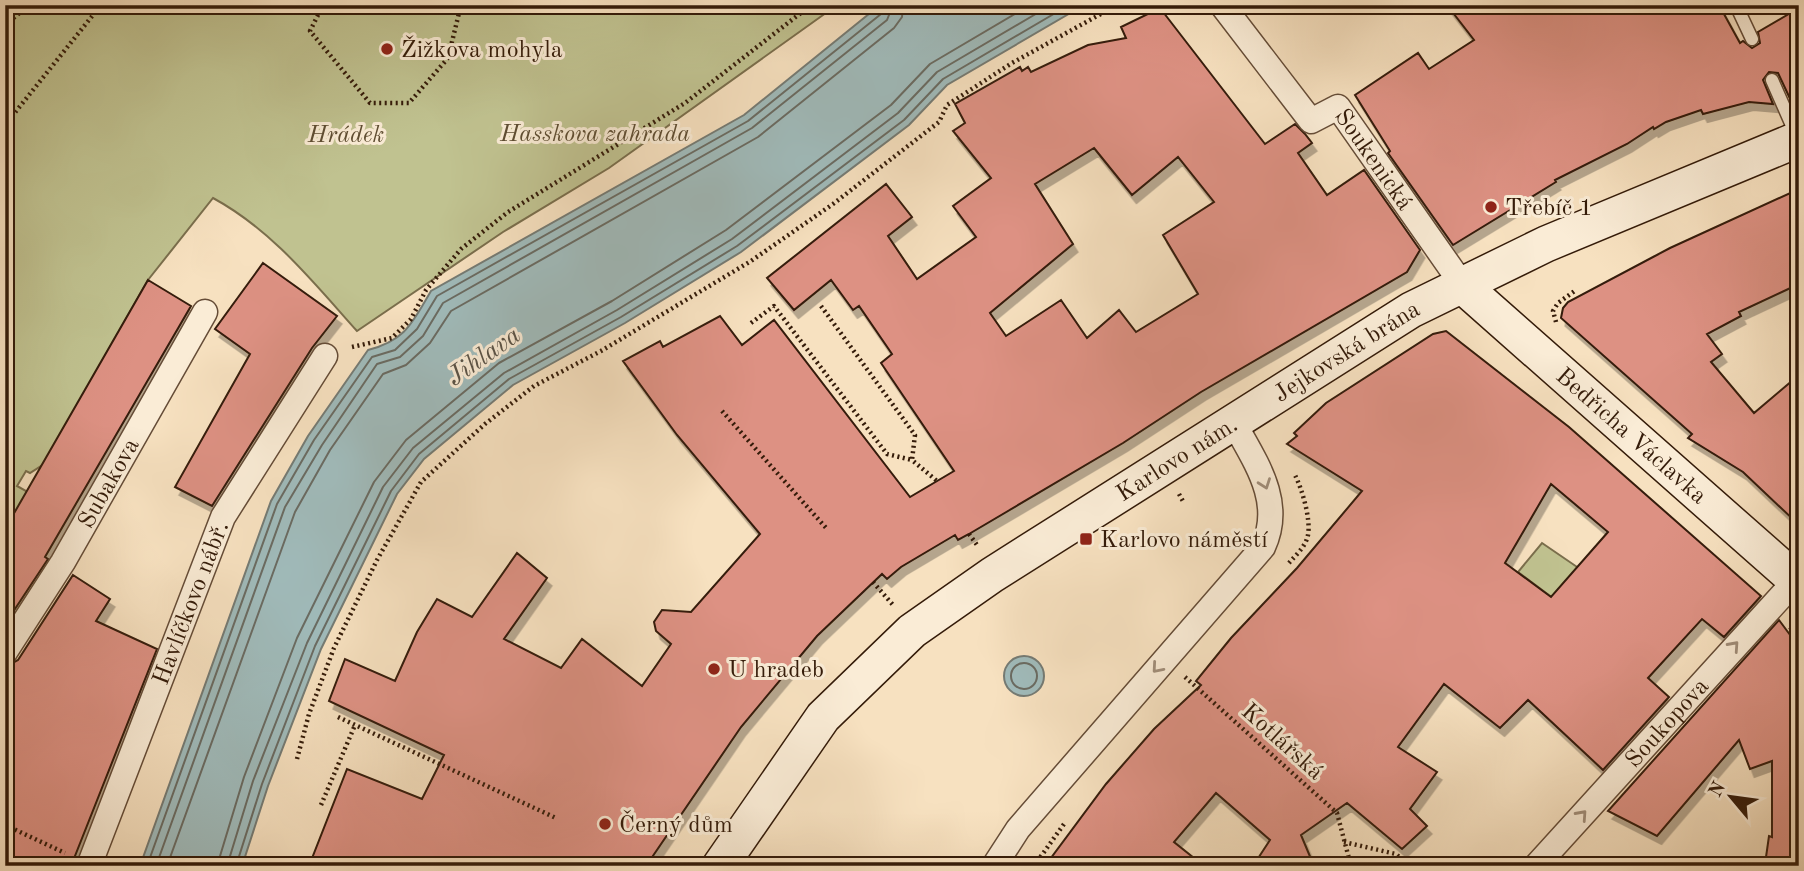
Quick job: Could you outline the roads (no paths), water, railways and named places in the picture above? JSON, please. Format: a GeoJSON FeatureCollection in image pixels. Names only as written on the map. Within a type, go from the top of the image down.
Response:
{"type":"FeatureCollection","features":[{"type":"Feature","properties":{"kind":"street","name":"Soukenická"},"geometry":{"type":"LineString","coordinates":[[1222,5],[1311,121],[1338,107],[1464,286]]}},
{"type":"Feature","properties":{"kind":"street","name":"Jejkovská brána"},"geometry":{"type":"LineString","coordinates":[[1234,423],[1411,310],[1546,244],[1799,139]]}},
{"type":"Feature","properties":{"kind":"street","name":"Bedřicha Václavka"},"geometry":{"type":"LineString","coordinates":[[1464,286],[1798,582]]}},
{"type":"Feature","properties":{"kind":"street","name":"Subakova"},"geometry":{"type":"LineString","coordinates":[[5,652],[63,562],[205,312]]}},
{"type":"Feature","properties":{"kind":"street","name":"Havlíčkovo nábř."},"geometry":{"type":"LineString","coordinates":[[89,865],[223,517],[325,356]]}},
{"type":"Feature","properties":{"kind":"street","name":"Karlovo nám."},"geometry":{"type":"LineString","coordinates":[[720,866],[823,717],[912,631],[992,575],[1234,423],[1264,478],[1272,504],[1270,533],[1263,547],[1018,829],[994,866]]}},
{"type":"Feature","properties":{"kind":"street","name":"Soukopova"},"geometry":{"type":"LineString","coordinates":[[1536,866],[1798,582]]}},
{"type":"Feature","properties":{"kind":"lane"},"geometry":{"type":"LineString","coordinates":[[1736,5],[1752,39]]}},
{"type":"Feature","properties":{"kind":"lane"},"geometry":{"type":"LineString","coordinates":[[1772,80],[1799,139]]}},
{"type":"Feature","properties":{"kind":"water","name":"Jihlava"},"geometry":{"type":"Polygon","coordinates":[[[880,5],[1084,5],[947,85],[909,125],[741,252],[625,323],[513,385],[424,459],[397,494],[321,649],[268,786],[242,866],[140,866],[271,501],[308,436],[368,350],[391,341],[407,329],[431,291],[744,115],[880,5]]]}},
{"type":"Feature","properties":{"kind":"water"},"geometry":{"type":"Polygon","coordinates":[[[1024,656],[1032,657],[1038,662],[1043,668],[1043,684],[1038,690],[1032,695],[1024,696],[1016,695],[1010,690],[1005,684],[1004,676],[1005,668],[1010,662],[1016,657],[1024,656]]]}},
{"type":"Feature","properties":{"kind":"place","name":"Žižkova mohyla"},"geometry":{"type":"Point","coordinates":[387,49]}},
{"type":"Feature","properties":{"kind":"place","name":"Třebíč 1"},"geometry":{"type":"Point","coordinates":[1491,207]}},
{"type":"Feature","properties":{"kind":"place","name":"Karlovo náměstí"},"geometry":{"type":"Point","coordinates":[1086,539]}},
{"type":"Feature","properties":{"kind":"place","name":"U hradeb"},"geometry":{"type":"Point","coordinates":[714,669]}},
{"type":"Feature","properties":{"kind":"place","name":"Černý dům"},"geometry":{"type":"Point","coordinates":[605,824]}},
{"type":"Feature","properties":{"kind":"park label","name":"Hasskova zahrada"},"geometry":{"type":"Point","coordinates":[595,133]}},
{"type":"Feature","properties":{"kind":"park label","name":"Hrádek"},"geometry":{"type":"Point","coordinates":[346,134]}}]}
